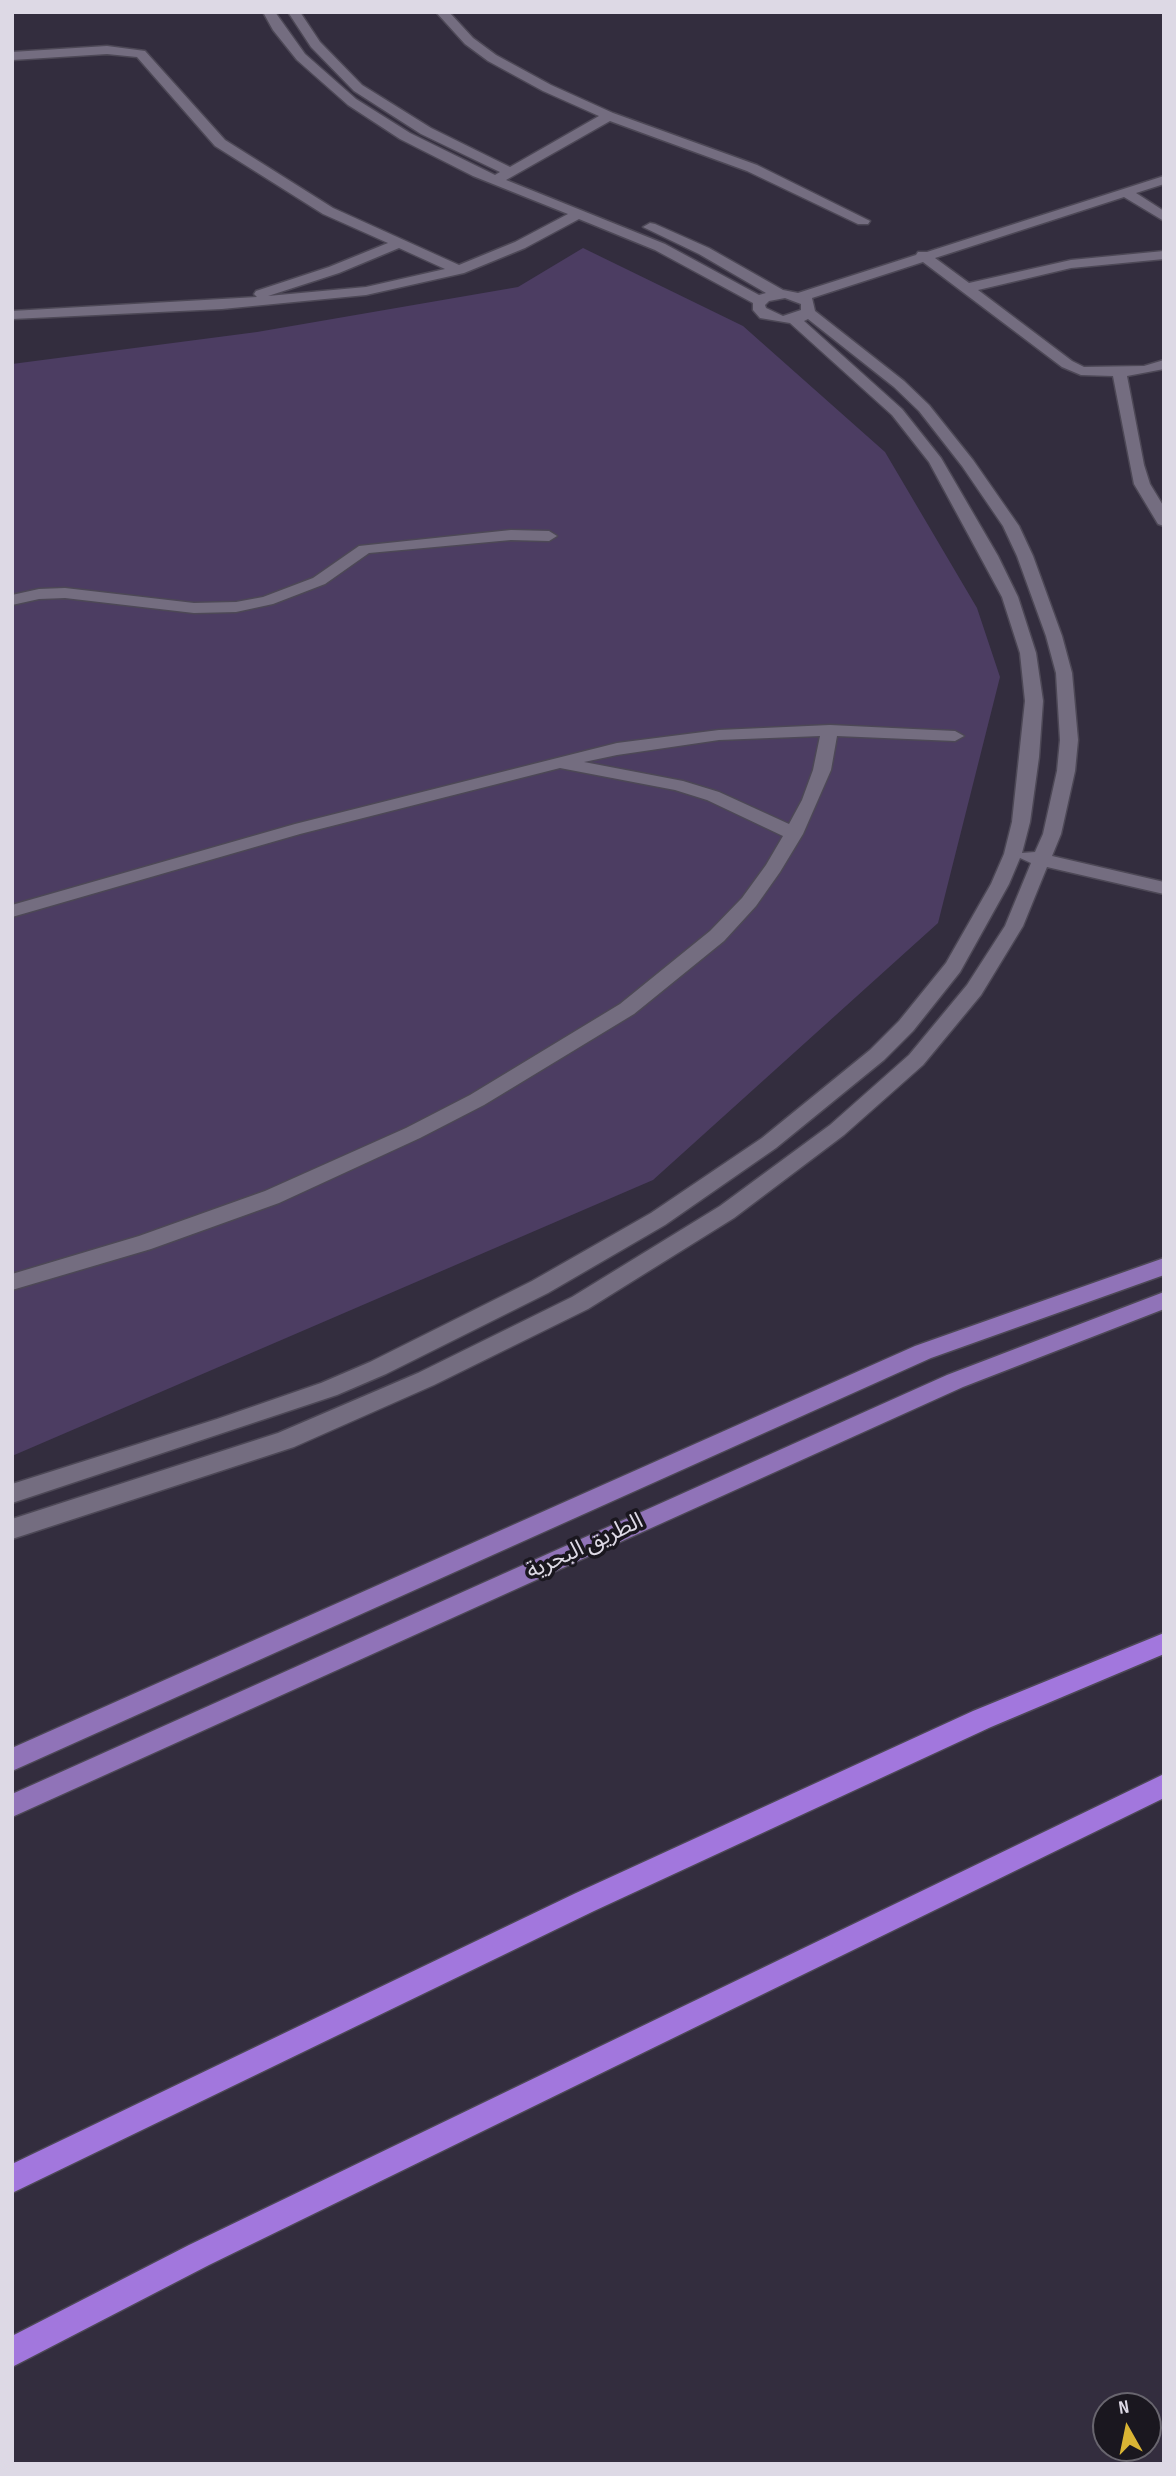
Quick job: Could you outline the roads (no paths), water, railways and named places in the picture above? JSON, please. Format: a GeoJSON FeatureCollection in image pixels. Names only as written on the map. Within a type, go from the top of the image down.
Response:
{"type":"FeatureCollection","features":[{"type":"Feature","properties":{"kind":"highway"},"geometry":{"type":"LineString","coordinates":[[12,2179],[585,1902],[982,1719],[1164,1643]]}},
{"type":"Feature","properties":{"kind":"highway"},"geometry":{"type":"LineString","coordinates":[[12,2352],[199,2255],[1164,1785]]}},
{"type":"Feature","properties":{"kind":"main road","name":"الطريق البحرية"},"geometry":{"type":"LineString","coordinates":[[12,1759],[923,1352],[1164,1266]]}},
{"type":"Feature","properties":{"kind":"main road","name":"الطريق البحرية"},"geometry":{"type":"LineString","coordinates":[[12,1806],[955,1381],[1164,1300]]}},
{"type":"Feature","properties":{"kind":"street"},"geometry":{"type":"LineString","coordinates":[[269,12],[300,57],[346,98],[421,145],[496,180],[660,247],[760,300],[779,294]]}},
{"type":"Feature","properties":{"kind":"street"},"geometry":{"type":"LineString","coordinates":[[294,12],[315,44],[358,88],[426,131],[510,172],[558,190]]}},
{"type":"Feature","properties":{"kind":"street"},"geometry":{"type":"LineString","coordinates":[[442,12],[470,41],[492,58],[547,88],[609,116],[724,156],[863,221]]}},
{"type":"Feature","properties":{"kind":"street"},"geometry":{"type":"LineString","coordinates":[[12,56],[107,50],[141,54],[183,105],[220,143],[302,196],[397,244],[459,270]]}},
{"type":"Feature","properties":{"kind":"street"},"geometry":{"type":"LineString","coordinates":[[496,180],[609,116]]}},
{"type":"Feature","properties":{"kind":"street"},"geometry":{"type":"LineString","coordinates":[[760,300],[758,305],[765,315],[800,309],[923,255],[1164,180]]}},
{"type":"Feature","properties":{"kind":"street"},"geometry":{"type":"LineString","coordinates":[[1126,192],[1164,217]]}},
{"type":"Feature","properties":{"kind":"street"},"geometry":{"type":"LineString","coordinates":[[12,315],[222,305],[366,291],[459,270],[520,245],[580,213]]}},
{"type":"Feature","properties":{"kind":"street"},"geometry":{"type":"LineString","coordinates":[[12,1529],[238,1458],[336,1420],[580,1303],[727,1212],[877,1097],[916,1060],[974,990],[1014,926],[1042,860],[1060,803],[1069,740],[1064,673],[1054,636],[1025,556],[1011,526],[924,408],[891,377],[779,294],[704,251],[641,223]]}},
{"type":"Feature","properties":{"kind":"street"},"geometry":{"type":"LineString","coordinates":[[222,305],[334,270],[397,244]]}},
{"type":"Feature","properties":{"kind":"street"},"geometry":{"type":"LineString","coordinates":[[923,255],[1074,368],[1090,372],[1119,372],[1145,370],[1164,364]]}},
{"type":"Feature","properties":{"kind":"street"},"geometry":{"type":"LineString","coordinates":[[966,288],[1071,264],[1164,255]]}},
{"type":"Feature","properties":{"kind":"street"},"geometry":{"type":"LineString","coordinates":[[12,1494],[278,1408],[378,1368],[540,1287],[658,1219],[769,1143],[846,1083],[906,1026],[953,967],[985,914],[1013,854],[1027,793],[1034,701],[1028,653],[1010,597],[954,489],[916,434],[800,309]]}},
{"type":"Feature","properties":{"kind":"street"},"geometry":{"type":"LineString","coordinates":[[1119,372],[1136,465],[1142,484],[1164,520]]}},
{"type":"Feature","properties":{"kind":"street"},"geometry":{"type":"LineString","coordinates":[[12,600],[38,594],[65,593],[194,608],[236,607],[267,601],[320,581],[365,549],[511,535],[549,536]]}},
{"type":"Feature","properties":{"kind":"street"},"geometry":{"type":"LineString","coordinates":[[12,911],[295,830],[555,762],[617,749],[693,738],[830,730],[955,736]]}},
{"type":"Feature","properties":{"kind":"street"},"geometry":{"type":"LineString","coordinates":[[12,1282],[144,1243],[272,1197],[413,1133],[477,1100],[627,1009],[717,936],[749,902],[794,834],[822,770],[830,730]]}},
{"type":"Feature","properties":{"kind":"street"},"geometry":{"type":"LineString","coordinates":[[555,762],[677,785],[713,796],[794,834]]}},
{"type":"Feature","properties":{"kind":"street"},"geometry":{"type":"LineString","coordinates":[[1013,854],[1164,888]]}}]}
